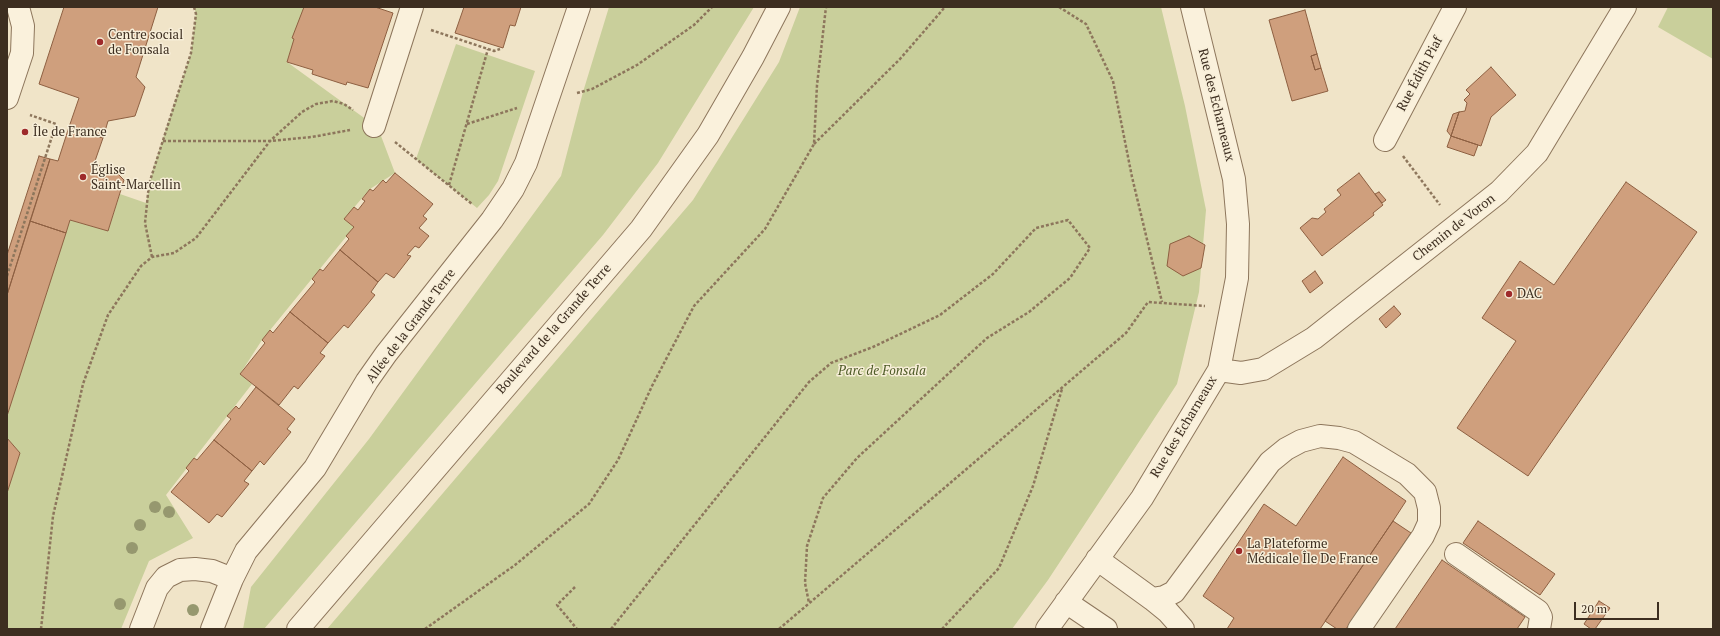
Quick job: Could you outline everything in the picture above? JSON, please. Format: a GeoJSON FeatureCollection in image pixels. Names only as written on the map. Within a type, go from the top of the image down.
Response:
{"type":"FeatureCollection","features":[{"type":"Feature","properties":{"kind":"street"},"geometry":{"type":"LineString","coordinates":[[18,7],[23,26],[22,53]]}},
{"type":"Feature","properties":{"kind":"street"},"geometry":{"type":"LineString","coordinates":[[7,98],[36,7]]}},
{"type":"Feature","properties":{"kind":"street","name":"Allée de la Grande Terre"},"geometry":{"type":"LineString","coordinates":[[212,629],[232,579],[246,551],[315,468],[386,354],[492,220],[513,189],[526,163],[579,7]]}},
{"type":"Feature","properties":{"kind":"street","name":"Boulevard de la Grande Terre"},"geometry":{"type":"LineString","coordinates":[[298,629],[641,228],[708,135],[753,57],[778,7]]}},
{"type":"Feature","properties":{"kind":"street","name":"Rue des Echarneaux"},"geometry":{"type":"LineString","coordinates":[[1047,629],[1142,498],[1219,370],[1237,278],[1238,224],[1234,179],[1192,7]]}},
{"type":"Feature","properties":{"kind":"street","name":"Rue Édith Piaf"},"geometry":{"type":"LineString","coordinates":[[1385,140],[1455,7]]}},
{"type":"Feature","properties":{"kind":"street","name":"Chemin de Voron"},"geometry":{"type":"LineString","coordinates":[[1219,370],[1241,373],[1263,369],[1314,338],[1499,192],[1537,153],[1625,7]]}},
{"type":"Feature","properties":{"kind":"street"},"geometry":{"type":"LineString","coordinates":[[374,126],[410,15]]}},
{"type":"Feature","properties":{"kind":"street"},"geometry":{"type":"LineString","coordinates":[[1152,599],[1164,597],[1174,592],[1270,462],[1286,449],[1301,441],[1320,436],[1339,438],[1354,442],[1407,474],[1425,492],[1429,508],[1429,523],[1423,536],[1359,629]]}},
{"type":"Feature","properties":{"kind":"street"},"geometry":{"type":"LineString","coordinates":[[1456,554],[1538,611],[1541,617],[1539,629]]}},
{"type":"Feature","properties":{"kind":"street"},"geometry":{"type":"LineString","coordinates":[[1097,559],[1152,599],[1168,612],[1184,629]]}},
{"type":"Feature","properties":{"kind":"street"},"geometry":{"type":"LineString","coordinates":[[140,629],[157,588],[166,577],[180,570],[195,569],[212,571],[232,579]]}},
{"type":"Feature","properties":{"kind":"street"},"geometry":{"type":"LineString","coordinates":[[1066,602],[1106,629]]}},
{"type":"Feature","properties":{"kind":"path"},"geometry":{"type":"LineString","coordinates":[[152,257],[145,223],[149,184],[191,53],[196,14],[194,7]]}},
{"type":"Feature","properties":{"kind":"path"},"geometry":{"type":"LineString","coordinates":[[574,93],[592,89],[637,65],[694,25],[712,7]]}},
{"type":"Feature","properties":{"kind":"path"},"geometry":{"type":"LineString","coordinates":[[814,144],[817,85],[826,7]]}},
{"type":"Feature","properties":{"kind":"path"},"geometry":{"type":"LineString","coordinates":[[425,629],[515,565],[589,504],[618,460],[652,386],[694,306],[765,229],[814,144],[900,59],[945,7]]}},
{"type":"Feature","properties":{"kind":"path"},"geometry":{"type":"LineString","coordinates":[[1059,7],[1086,24],[1114,81],[1132,177],[1162,302]]}},
{"type":"Feature","properties":{"kind":"path"},"geometry":{"type":"LineString","coordinates":[[410,15],[488,49],[494,51],[500,49]]}},
{"type":"Feature","properties":{"kind":"path"},"geometry":{"type":"LineString","coordinates":[[449,185],[488,49]]}},
{"type":"Feature","properties":{"kind":"path"},"geometry":{"type":"LineString","coordinates":[[41,629],[53,516],[83,384],[108,315],[141,266],[152,257],[174,253],[196,238],[270,141],[302,112],[316,104],[333,102],[344,104],[477,208]]}},
{"type":"Feature","properties":{"kind":"path"},"geometry":{"type":"LineString","coordinates":[[466,124],[518,108]]}},
{"type":"Feature","properties":{"kind":"path"},"geometry":{"type":"LineString","coordinates":[[7,276],[56,124],[30,115]]}},
{"type":"Feature","properties":{"kind":"path"},"geometry":{"type":"LineString","coordinates":[[163,141],[270,141],[312,137],[374,126]]}},
{"type":"Feature","properties":{"kind":"path"},"geometry":{"type":"LineString","coordinates":[[1385,140],[1399,151],[1456,226]]}},
{"type":"Feature","properties":{"kind":"path"},"geometry":{"type":"LineString","coordinates":[[611,629],[809,382],[831,363],[873,348],[940,315],[993,274],[1036,228],[1068,220],[1090,248],[1070,278],[1030,312],[987,338],[857,458],[823,498],[807,546],[805,583],[809,602]]}},
{"type":"Feature","properties":{"kind":"path"},"geometry":{"type":"LineString","coordinates":[[7,264],[11,265]]}},
{"type":"Feature","properties":{"kind":"path"},"geometry":{"type":"LineString","coordinates":[[779,629],[1126,333],[1148,302],[1208,306]]}},
{"type":"Feature","properties":{"kind":"path"},"geometry":{"type":"LineString","coordinates":[[942,629],[999,568],[1033,486],[1062,387]]}},
{"type":"Feature","properties":{"kind":"path"},"geometry":{"type":"LineString","coordinates":[[575,587],[556,605],[576,629]]}},
{"type":"Feature","properties":{"kind":"green space"},"geometry":{"type":"Polygon","coordinates":[[[194,7],[304,7],[287,62],[378,128],[395,173],[370,189],[344,219],[354,227],[262,340],[240,374],[252,384],[166,495],[193,538],[149,561],[121,629],[7,629],[7,493],[20,453],[7,438],[7,416],[70,220],[108,231],[120,194],[146,203],[153,169],[191,53],[196,14],[194,7]]]}},
{"type":"Feature","properties":{"kind":"green space"},"geometry":{"type":"Polygon","coordinates":[[[609,7],[754,7],[658,163],[603,235],[264,629],[243,629],[251,587],[369,439],[561,176],[583,92],[609,7]]]}},
{"type":"Feature","properties":{"kind":"green space","name":"Parc de Fonsala"},"geometry":{"type":"Polygon","coordinates":[[[800,7],[1161,7],[1185,106],[1206,210],[1199,292],[1177,384],[1048,580],[1012,629],[327,629],[693,200],[779,62],[800,7]]]}},
{"type":"Feature","properties":{"kind":"green space"},"geometry":{"type":"Polygon","coordinates":[[[1668,7],[1713,7],[1713,59],[1658,27],[1668,7]]]}},
{"type":"Feature","properties":{"kind":"green space"},"geometry":{"type":"Polygon","coordinates":[[[456,44],[535,71],[498,181],[489,195],[477,208],[416,159],[456,44]]]}},
{"type":"Feature","properties":{"kind":"building","name":"Centre social de Fonsala"},"geometry":{"type":"Polygon","coordinates":[[[64,7],[158,7],[136,77],[145,87],[135,116],[108,121],[103,138],[69,127],[79,98],[39,84],[64,7]]]}},
{"type":"Feature","properties":{"kind":"building"},"geometry":{"type":"Polygon","coordinates":[[[304,7],[375,7],[393,13],[368,88],[347,82],[346,85],[312,74],[313,70],[287,62],[294,39],[292,38],[304,7]]]}},
{"type":"Feature","properties":{"kind":"building"},"geometry":{"type":"Polygon","coordinates":[[[464,7],[521,7],[515,26],[510,25],[503,48],[455,33],[464,7]]]}},
{"type":"Feature","properties":{"kind":"building"},"geometry":{"type":"Polygon","coordinates":[[[1305,10],[1317,54],[1311,56],[1315,70],[1321,68],[1328,91],[1292,101],[1269,20],[1305,10]]]}},
{"type":"Feature","properties":{"kind":"building"},"geometry":{"type":"Polygon","coordinates":[[[1317,54],[1321,68],[1315,70],[1311,56],[1317,54]]]}},
{"type":"Feature","properties":{"kind":"building"},"geometry":{"type":"Polygon","coordinates":[[[1491,67],[1516,95],[1491,117],[1481,146],[1451,136],[1459,112],[1465,111],[1467,103],[1464,100],[1470,94],[1466,90],[1491,67]]]}},
{"type":"Feature","properties":{"kind":"building"},"geometry":{"type":"Polygon","coordinates":[[[1459,112],[1451,136],[1447,131],[1453,114],[1459,112]]]}},
{"type":"Feature","properties":{"kind":"building","name":"Église Saint-Marcellin"},"geometry":{"type":"Polygon","coordinates":[[[69,127],[103,138],[95,161],[106,173],[115,171],[124,180],[108,231],[70,220],[66,233],[30,221],[50,159],[58,161],[69,127]]]}},
{"type":"Feature","properties":{"kind":"building"},"geometry":{"type":"Polygon","coordinates":[[[1451,136],[1478,145],[1474,156],[1447,147],[1451,136]]]}},
{"type":"Feature","properties":{"kind":"building"},"geometry":{"type":"Polygon","coordinates":[[[39,156],[50,159],[7,295],[7,255],[39,156]]]}},
{"type":"Feature","properties":{"kind":"building"},"geometry":{"type":"Polygon","coordinates":[[[395,173],[433,204],[423,216],[427,219],[419,228],[429,236],[419,248],[415,246],[407,255],[411,256],[394,278],[386,273],[378,282],[340,250],[349,239],[346,236],[354,227],[344,219],[354,207],[358,210],[365,201],[362,199],[370,189],[373,191],[383,180],[386,183],[395,173]]]}},
{"type":"Feature","properties":{"kind":"building"},"geometry":{"type":"Polygon","coordinates":[[[1359,173],[1383,205],[1373,213],[1374,215],[1322,256],[1300,228],[1312,218],[1318,219],[1326,212],[1324,209],[1341,195],[1337,190],[1359,173]]]}},
{"type":"Feature","properties":{"kind":"building"},"geometry":{"type":"Polygon","coordinates":[[[1626,182],[1697,232],[1528,476],[1457,428],[1516,341],[1482,318],[1520,261],[1554,285],[1626,182]]]}},
{"type":"Feature","properties":{"kind":"building"},"geometry":{"type":"Polygon","coordinates":[[[1379,192],[1386,200],[1382,203],[1375,194],[1379,192]]]}},
{"type":"Feature","properties":{"kind":"building"},"geometry":{"type":"Polygon","coordinates":[[[30,221],[66,233],[7,416],[7,295],[30,221]]]}},
{"type":"Feature","properties":{"kind":"building"},"geometry":{"type":"Polygon","coordinates":[[[1189,236],[1205,245],[1201,268],[1183,276],[1167,266],[1170,244],[1189,236]]]}},
{"type":"Feature","properties":{"kind":"building"},"geometry":{"type":"Polygon","coordinates":[[[340,250],[378,282],[371,292],[375,295],[348,328],[344,325],[328,343],[290,312],[315,282],[312,279],[320,269],[323,271],[340,250]]]}},
{"type":"Feature","properties":{"kind":"building"},"geometry":{"type":"Polygon","coordinates":[[[1315,271],[1323,283],[1310,293],[1302,281],[1315,271]]]}},
{"type":"Feature","properties":{"kind":"building"},"geometry":{"type":"Polygon","coordinates":[[[1394,306],[1401,314],[1386,328],[1379,319],[1394,306]]]}},
{"type":"Feature","properties":{"kind":"building"},"geometry":{"type":"Polygon","coordinates":[[[290,312],[328,343],[320,353],[325,356],[298,389],[294,386],[279,405],[240,374],[265,343],[262,340],[270,330],[273,333],[290,312]]]}},
{"type":"Feature","properties":{"kind":"building"},"geometry":{"type":"Polygon","coordinates":[[[256,387],[295,419],[287,429],[291,432],[264,465],[260,461],[252,471],[214,440],[231,419],[227,416],[236,406],[239,409],[256,387]]]}},
{"type":"Feature","properties":{"kind":"building"},"geometry":{"type":"Polygon","coordinates":[[[7,438],[20,453],[7,493],[7,438]]]}},
{"type":"Feature","properties":{"kind":"building"},"geometry":{"type":"Polygon","coordinates":[[[214,440],[252,471],[244,481],[249,484],[222,517],[217,514],[209,523],[171,492],[189,471],[186,468],[194,458],[197,460],[214,440]]]}},
{"type":"Feature","properties":{"kind":"building"},"geometry":{"type":"Polygon","coordinates":[[[1343,457],[1406,501],[1393,521],[1320,629],[1227,629],[1234,618],[1203,596],[1264,504],[1296,526],[1343,457]]]}},
{"type":"Feature","properties":{"kind":"building"},"geometry":{"type":"Polygon","coordinates":[[[1393,521],[1411,533],[1346,629],[1337,629],[1325,621],[1393,521]]]}},
{"type":"Feature","properties":{"kind":"building"},"geometry":{"type":"Polygon","coordinates":[[[1478,521],[1555,574],[1540,595],[1463,543],[1478,521]]]}},
{"type":"Feature","properties":{"kind":"building"},"geometry":{"type":"Polygon","coordinates":[[[1442,560],[1525,617],[1517,629],[1395,629],[1442,560]]]}},
{"type":"Feature","properties":{"kind":"building"},"geometry":{"type":"Polygon","coordinates":[[[1599,601],[1610,608],[1595,629],[1591,629],[1584,624],[1599,601]]]}},
{"type":"Feature","properties":{"kind":"place","name":"Centre social de Fonsala"},"geometry":{"type":"Point","coordinates":[100,42]}},
{"type":"Feature","properties":{"kind":"place","name":"Île de France"},"geometry":{"type":"Point","coordinates":[25,132]}},
{"type":"Feature","properties":{"kind":"place","name":"Église Saint-Marcellin"},"geometry":{"type":"Point","coordinates":[83,177]}},
{"type":"Feature","properties":{"kind":"place","name":"DAC"},"geometry":{"type":"Point","coordinates":[1509,294]}},
{"type":"Feature","properties":{"kind":"place","name":"La Plateforme Médicale Île De France"},"geometry":{"type":"Point","coordinates":[1239,551]}}]}
